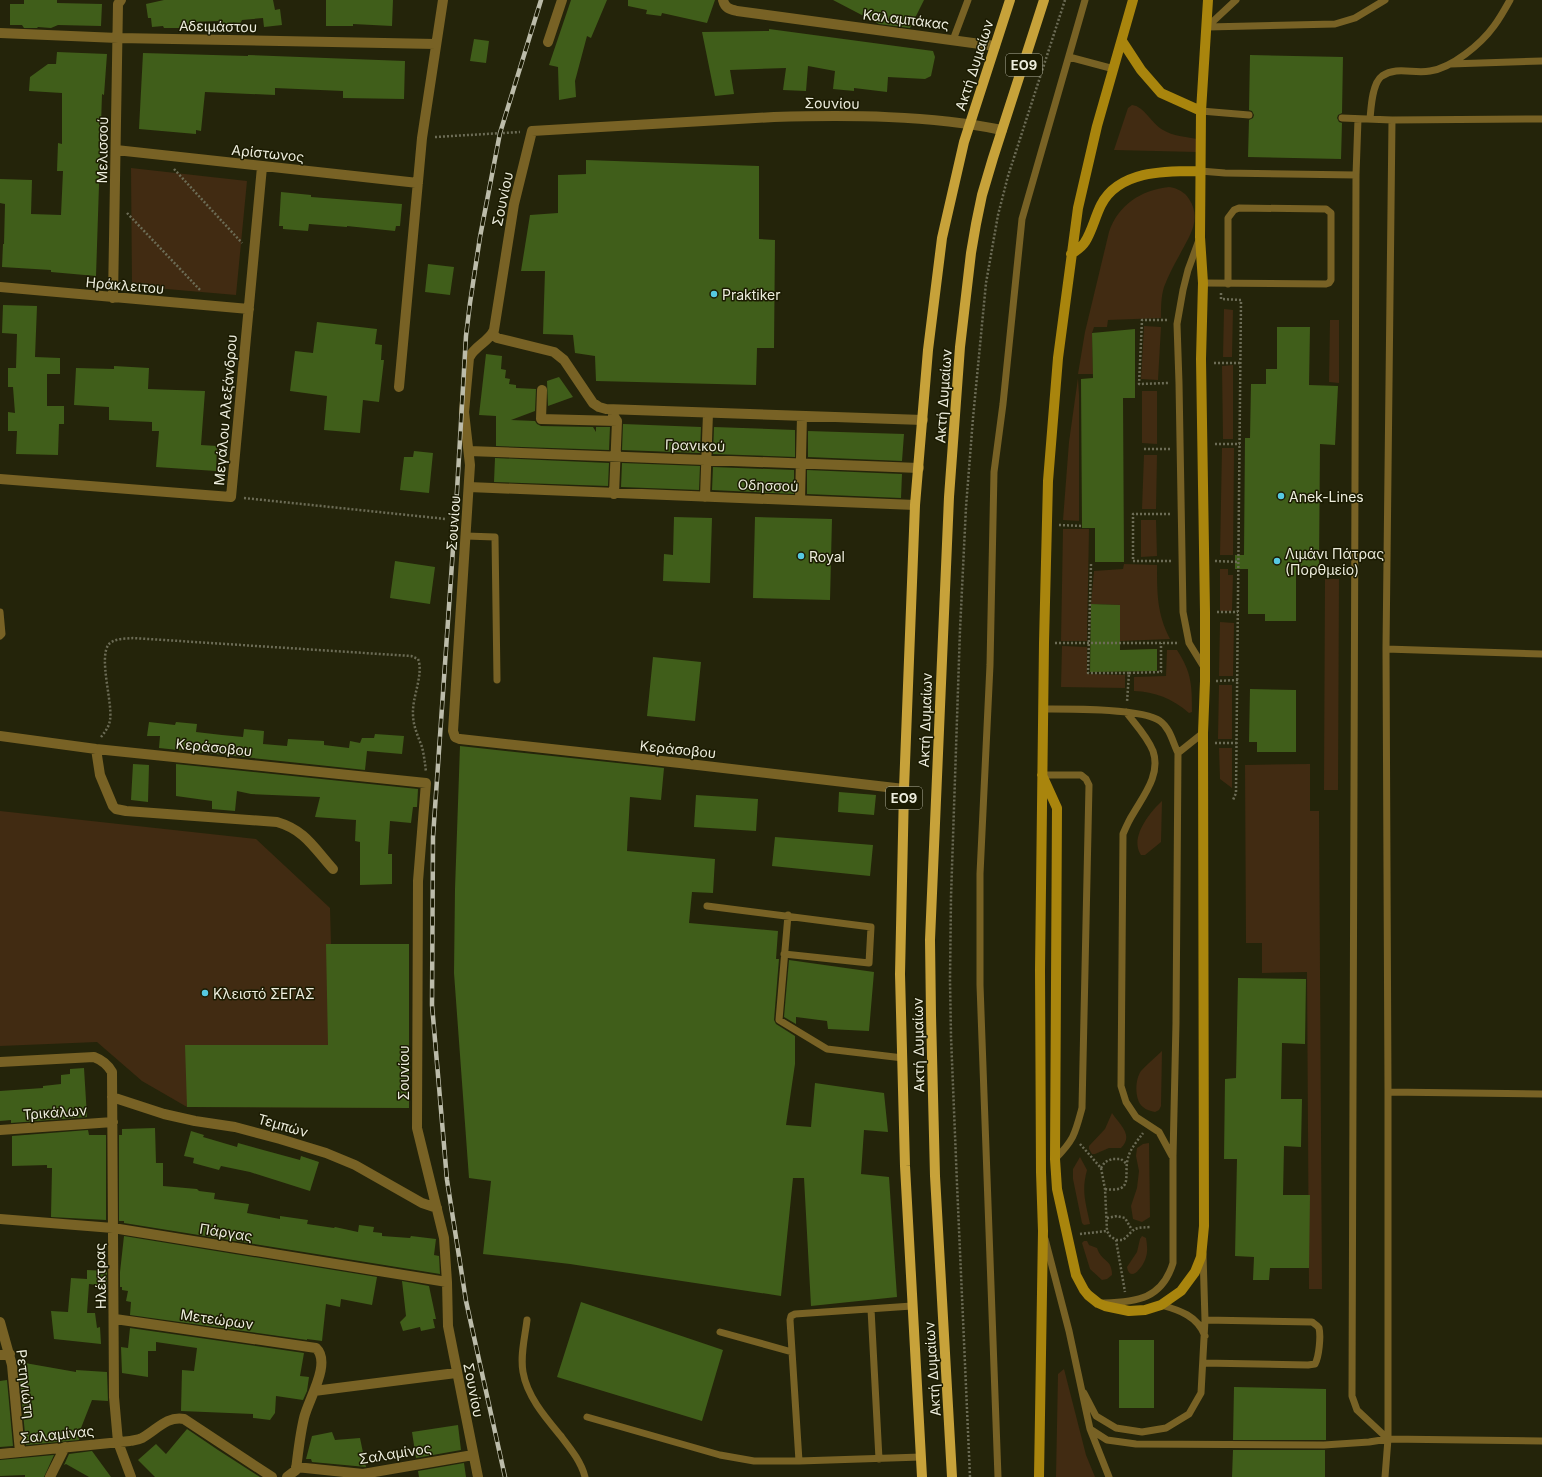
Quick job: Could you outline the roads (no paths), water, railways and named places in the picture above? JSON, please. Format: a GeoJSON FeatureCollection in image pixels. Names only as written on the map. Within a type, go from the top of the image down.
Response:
{"type":"FeatureCollection","features":[{"type":"Feature","properties":{"kind":"main road","name":"Ακτή Δυμαίων"},"geometry":{"type":"LineString","coordinates":[[922,1477],[905,1166],[900,966],[904,789],[915,505],[928,350],[939,256],[952,192],[970,123],[1010,0]]}},
{"type":"Feature","properties":{"kind":"main road","name":"Ακτή Δυμαίων"},"geometry":{"type":"LineString","coordinates":[[952,1477],[935,1176],[930,940],[949,504],[960,346],[970,260],[976,224],[982,195],[1044,0]]}},
{"type":"Feature","properties":{"kind":"main road"},"geometry":{"type":"LineString","coordinates":[[1039,1477],[1043,1231],[1041,1172],[1040,970],[1044,643],[1048,481],[1054,404],[1071,254],[1081,193],[1097,126],[1133,0]]}},
{"type":"Feature","properties":{"kind":"main road"},"geometry":{"type":"LineString","coordinates":[[1042,775],[1057,808],[1055,1159],[1057,1189],[1076,1275],[1088,1295],[1098,1303],[1113,1309],[1129,1311],[1145,1310],[1161,1305],[1175,1297],[1187,1286],[1201,1257],[1203,1240],[1203,738],[1205,612],[1201,363],[1203,287],[1200,237],[1200,171],[1201,111],[1208,0]]}},
{"type":"Feature","properties":{"kind":"main road"},"geometry":{"type":"LineString","coordinates":[[1122,41],[1140,70],[1161,94],[1201,111]]}},
{"type":"Feature","properties":{"kind":"main road"},"geometry":{"type":"LineString","coordinates":[[1071,254],[1085,243],[1102,204],[1111,192],[1122,184],[1152,173],[1200,171]]}},
{"type":"Feature","properties":{"kind":"street"},"geometry":{"type":"LineString","coordinates":[[399,387],[422,138],[443,0]]}},
{"type":"Feature","properties":{"kind":"street"},"geometry":{"type":"LineString","coordinates":[[548,42],[562,0]]}},
{"type":"Feature","properties":{"kind":"street","name":"Καλαμπάκας"},"geometry":{"type":"LineString","coordinates":[[723,0],[725,6],[737,11],[995,46]]}},
{"type":"Feature","properties":{"kind":"street","name":"Μελισσού"},"geometry":{"type":"LineString","coordinates":[[113,298],[119,2]]}},
{"type":"Feature","properties":{"kind":"street","name":"Αδειμάστου"},"geometry":{"type":"LineString","coordinates":[[0,33],[118,38],[436,44]]}},
{"type":"Feature","properties":{"kind":"street","name":"Σουνίου"},"geometry":{"type":"LineString","coordinates":[[453,731],[469,487],[469,451],[464,412],[469,358],[473,351],[493,334],[497,322],[504,263],[514,204],[532,131],[774,116],[872,117],[938,120],[970,123],[1002,130]]}},
{"type":"Feature","properties":{"kind":"street","name":"Αρίστωνος"},"geometry":{"type":"LineString","coordinates":[[116,150],[418,183]]}},
{"type":"Feature","properties":{"kind":"street","name":"Μεγάλου Αλεξάνδρου"},"geometry":{"type":"LineString","coordinates":[[0,479],[231,497],[262,167]]}},
{"type":"Feature","properties":{"kind":"street","name":"Ηράκλειτου"},"geometry":{"type":"LineString","coordinates":[[0,287],[249,309]]}},
{"type":"Feature","properties":{"kind":"street"},"geometry":{"type":"LineString","coordinates":[[493,334],[497,338],[554,352],[564,360],[593,402],[599,408],[610,410],[923,420]]}},
{"type":"Feature","properties":{"kind":"street"},"geometry":{"type":"LineString","coordinates":[[542,390],[541,419],[617,421]]}},
{"type":"Feature","properties":{"kind":"street"},"geometry":{"type":"LineString","coordinates":[[610,410],[617,421],[614,494]]}},
{"type":"Feature","properties":{"kind":"street"},"geometry":{"type":"LineString","coordinates":[[705,497],[708,413]]}},
{"type":"Feature","properties":{"kind":"street"},"geometry":{"type":"LineString","coordinates":[[800,500],[802,416]]}},
{"type":"Feature","properties":{"kind":"street","name":"Γρανικού"},"geometry":{"type":"LineString","coordinates":[[469,451],[919,468]]}},
{"type":"Feature","properties":{"kind":"street","name":"Οδησσού"},"geometry":{"type":"LineString","coordinates":[[469,487],[915,505]]}},
{"type":"Feature","properties":{"kind":"street","name":"Κεράσοβου"},"geometry":{"type":"LineString","coordinates":[[453,731],[455,737],[460,739],[904,789]]}},
{"type":"Feature","properties":{"kind":"street","name":"Κεράσοβου"},"geometry":{"type":"LineString","coordinates":[[0,736],[96,750],[426,783]]}},
{"type":"Feature","properties":{"kind":"street"},"geometry":{"type":"LineString","coordinates":[[96,750],[100,775],[113,806],[116,809],[276,822],[289,825],[302,834],[333,869]]}},
{"type":"Feature","properties":{"kind":"street","name":"Σουνίου"},"geometry":{"type":"LineString","coordinates":[[426,783],[419,854],[418,888],[417,1128],[418,1138],[444,1238],[448,1326],[456,1373],[478,1477]]}},
{"type":"Feature","properties":{"kind":"street","name":"Ηλέκτρας"},"geometry":{"type":"LineString","coordinates":[[0,1062],[94,1057],[100,1059],[112,1072],[115,1318],[114,1397],[118,1442],[130,1477]]}},
{"type":"Feature","properties":{"kind":"street","name":"Τεμπών"},"geometry":{"type":"LineString","coordinates":[[112,1097],[164,1114],[195,1121],[235,1127],[319,1150],[355,1165],[422,1203],[436,1208]]}},
{"type":"Feature","properties":{"kind":"street","name":"Τρικάλων"},"geometry":{"type":"LineString","coordinates":[[0,1130],[113,1122]]}},
{"type":"Feature","properties":{"kind":"street","name":"Πάργας"},"geometry":{"type":"LineString","coordinates":[[0,1219],[113,1228],[447,1282]]}},
{"type":"Feature","properties":{"kind":"street","name":"Μετεώρων"},"geometry":{"type":"LineString","coordinates":[[115,1318],[316,1348],[321,1353],[321,1364],[314,1392]]}},
{"type":"Feature","properties":{"kind":"street","name":"Ρετηνιώτη"},"geometry":{"type":"LineString","coordinates":[[0,1322],[20,1452]]}},
{"type":"Feature","properties":{"kind":"street"},"geometry":{"type":"LineString","coordinates":[[287,1477],[296,1468],[304,1419],[314,1392],[456,1373]]}},
{"type":"Feature","properties":{"kind":"street"},"geometry":{"type":"LineString","coordinates":[[118,1442],[141,1438],[171,1419],[184,1419],[272,1477]]}},
{"type":"Feature","properties":{"kind":"street","name":"Σαλαμίνας"},"geometry":{"type":"LineString","coordinates":[[0,1454],[118,1442]]}},
{"type":"Feature","properties":{"kind":"street"},"geometry":{"type":"LineString","coordinates":[[50,1477],[65,1447]]}},
{"type":"Feature","properties":{"kind":"street","name":"Σαλαμίνος"},"geometry":{"type":"LineString","coordinates":[[296,1468],[363,1474],[473,1455]]}},
{"type":"Feature","properties":{"kind":"lane"},"geometry":{"type":"LineString","coordinates":[[953,40],[968,0]]}},
{"type":"Feature","properties":{"kind":"lane"},"geometry":{"type":"LineString","coordinates":[[998,1477],[980,985],[980,874],[990,665],[994,472],[1003,404],[1022,219],[1086,0]]}},
{"type":"Feature","properties":{"kind":"lane"},"geometry":{"type":"LineString","coordinates":[[1207,27],[1236,0]]}},
{"type":"Feature","properties":{"kind":"lane"},"geometry":{"type":"LineString","coordinates":[[1207,27],[1335,24],[1355,18],[1384,0]]}},
{"type":"Feature","properties":{"kind":"lane"},"geometry":{"type":"LineString","coordinates":[[1370,119],[1375,84],[1381,77],[1394,71],[1430,71],[1449,64],[1477,46],[1494,26],[1510,0]]}},
{"type":"Feature","properties":{"kind":"lane"},"geometry":{"type":"LineString","coordinates":[[1069,57],[1114,69]]}},
{"type":"Feature","properties":{"kind":"lane"},"geometry":{"type":"LineString","coordinates":[[1449,64],[1542,61]]}},
{"type":"Feature","properties":{"kind":"lane"},"geometry":{"type":"LineString","coordinates":[[1201,111],[1249,115]]}},
{"type":"Feature","properties":{"kind":"lane"},"geometry":{"type":"LineString","coordinates":[[1342,118],[1392,120],[1542,119]]}},
{"type":"Feature","properties":{"kind":"lane"},"geometry":{"type":"LineString","coordinates":[[1358,119],[1356,175],[1352,1396],[1357,1410],[1388,1439]]}},
{"type":"Feature","properties":{"kind":"lane"},"geometry":{"type":"LineString","coordinates":[[1385,1477],[1388,1439],[1386,649],[1392,120]]}},
{"type":"Feature","properties":{"kind":"lane"},"geometry":{"type":"LineString","coordinates":[[1200,171],[1225,173],[1356,175]]}},
{"type":"Feature","properties":{"kind":"lane"},"geometry":{"type":"LineString","coordinates":[[1203,287],[1228,284],[1329,283],[1331,280],[1331,213],[1326,209],[1239,208],[1234,210],[1228,218],[1228,284]]}},
{"type":"Feature","properties":{"kind":"lane"},"geometry":{"type":"LineString","coordinates":[[1200,237],[1182,290],[1178,320],[1183,612],[1189,643],[1205,670]]}},
{"type":"Feature","properties":{"kind":"lane"},"geometry":{"type":"LineString","coordinates":[[466,536],[495,537],[497,680]]}},
{"type":"Feature","properties":{"kind":"lane"},"geometry":{"type":"LineString","coordinates":[[0,612],[2,634],[0,636]]}},
{"type":"Feature","properties":{"kind":"lane"},"geometry":{"type":"LineString","coordinates":[[1386,649],[1542,654]]}},
{"type":"Feature","properties":{"kind":"lane"},"geometry":{"type":"LineString","coordinates":[[1043,709],[1126,712],[1152,716],[1160,720],[1166,727],[1178,753],[1176,1023],[1172,1156],[1173,1263],[1162,1284],[1156,1290],[1142,1298],[1127,1302],[1098,1303]]}},
{"type":"Feature","properties":{"kind":"lane"},"geometry":{"type":"LineString","coordinates":[[1126,712],[1148,740],[1153,752],[1155,764],[1146,794],[1132,814],[1123,834],[1121,1086],[1126,1102],[1136,1117],[1159,1132],[1172,1156]]}},
{"type":"Feature","properties":{"kind":"lane"},"geometry":{"type":"LineString","coordinates":[[1178,753],[1203,738]]}},
{"type":"Feature","properties":{"kind":"lane"},"geometry":{"type":"LineString","coordinates":[[1042,775],[1081,775],[1089,785],[1082,1108],[1074,1137],[1068,1146],[1055,1159]]}},
{"type":"Feature","properties":{"kind":"lane"},"geometry":{"type":"LineString","coordinates":[[707,906],[871,926],[869,963],[784,954]]}},
{"type":"Feature","properties":{"kind":"lane"},"geometry":{"type":"LineString","coordinates":[[788,915],[779,1020],[827,1049],[903,1058]]}},
{"type":"Feature","properties":{"kind":"lane"},"geometry":{"type":"LineString","coordinates":[[1388,1092],[1542,1094]]}},
{"type":"Feature","properties":{"kind":"lane"},"geometry":{"type":"LineString","coordinates":[[1043,1231],[1069,1332],[1090,1429],[1109,1477]]}},
{"type":"Feature","properties":{"kind":"lane"},"geometry":{"type":"LineString","coordinates":[[1080,1386],[1096,1416],[1116,1428],[1142,1432],[1166,1428],[1188,1414],[1201,1393],[1205,1336],[1203,1240]]}},
{"type":"Feature","properties":{"kind":"lane"},"geometry":{"type":"LineString","coordinates":[[1161,1305],[1179,1310],[1189,1315],[1199,1326],[1205,1336]]}},
{"type":"Feature","properties":{"kind":"lane"},"geometry":{"type":"LineString","coordinates":[[799,1462],[790,1320],[792,1316],[795,1314],[912,1306]]}},
{"type":"Feature","properties":{"kind":"lane"},"geometry":{"type":"LineString","coordinates":[[871,1309],[879,1459]]}},
{"type":"Feature","properties":{"kind":"lane"},"geometry":{"type":"LineString","coordinates":[[527,1320],[522,1354],[523,1372],[528,1389],[541,1412],[572,1451],[583,1470],[585,1477]]}},
{"type":"Feature","properties":{"kind":"lane"},"geometry":{"type":"LineString","coordinates":[[1203,1363],[1308,1365],[1315,1364],[1318,1358],[1319,1330],[1317,1325],[1312,1322],[1205,1320]]}},
{"type":"Feature","properties":{"kind":"lane"},"geometry":{"type":"LineString","coordinates":[[720,1332],[792,1352]]}},
{"type":"Feature","properties":{"kind":"lane"},"geometry":{"type":"LineString","coordinates":[[587,1417],[742,1460],[799,1462],[921,1457]]}},
{"type":"Feature","properties":{"kind":"lane"},"geometry":{"type":"LineString","coordinates":[[1090,1429],[1107,1440],[1136,1444],[1324,1445],[1388,1439],[1542,1441]]}},
{"type":"Feature","properties":{"kind":"railway"},"geometry":{"type":"LineString","coordinates":[[505,1477],[466,1301],[447,1180],[432,1005],[433,837],[457,491],[466,336],[470,303],[480,237],[500,133],[541,0]]}},
{"type":"Feature","properties":{"kind":"place","name":"Praktiker"},"geometry":{"type":"Point","coordinates":[714,294]}},
{"type":"Feature","properties":{"kind":"place","name":"Anek-Lines"},"geometry":{"type":"Point","coordinates":[1281,496]}},
{"type":"Feature","properties":{"kind":"place","name":"Royal"},"geometry":{"type":"Point","coordinates":[801,556]}},
{"type":"Feature","properties":{"kind":"place","name":"Λιμάνι Πάτρας (Πορθμείο)"},"geometry":{"type":"Point","coordinates":[1277,561]}},
{"type":"Feature","properties":{"kind":"place","name":"Κλειστό ΣΕΓΑΣ"},"geometry":{"type":"Point","coordinates":[205,993]}}]}
